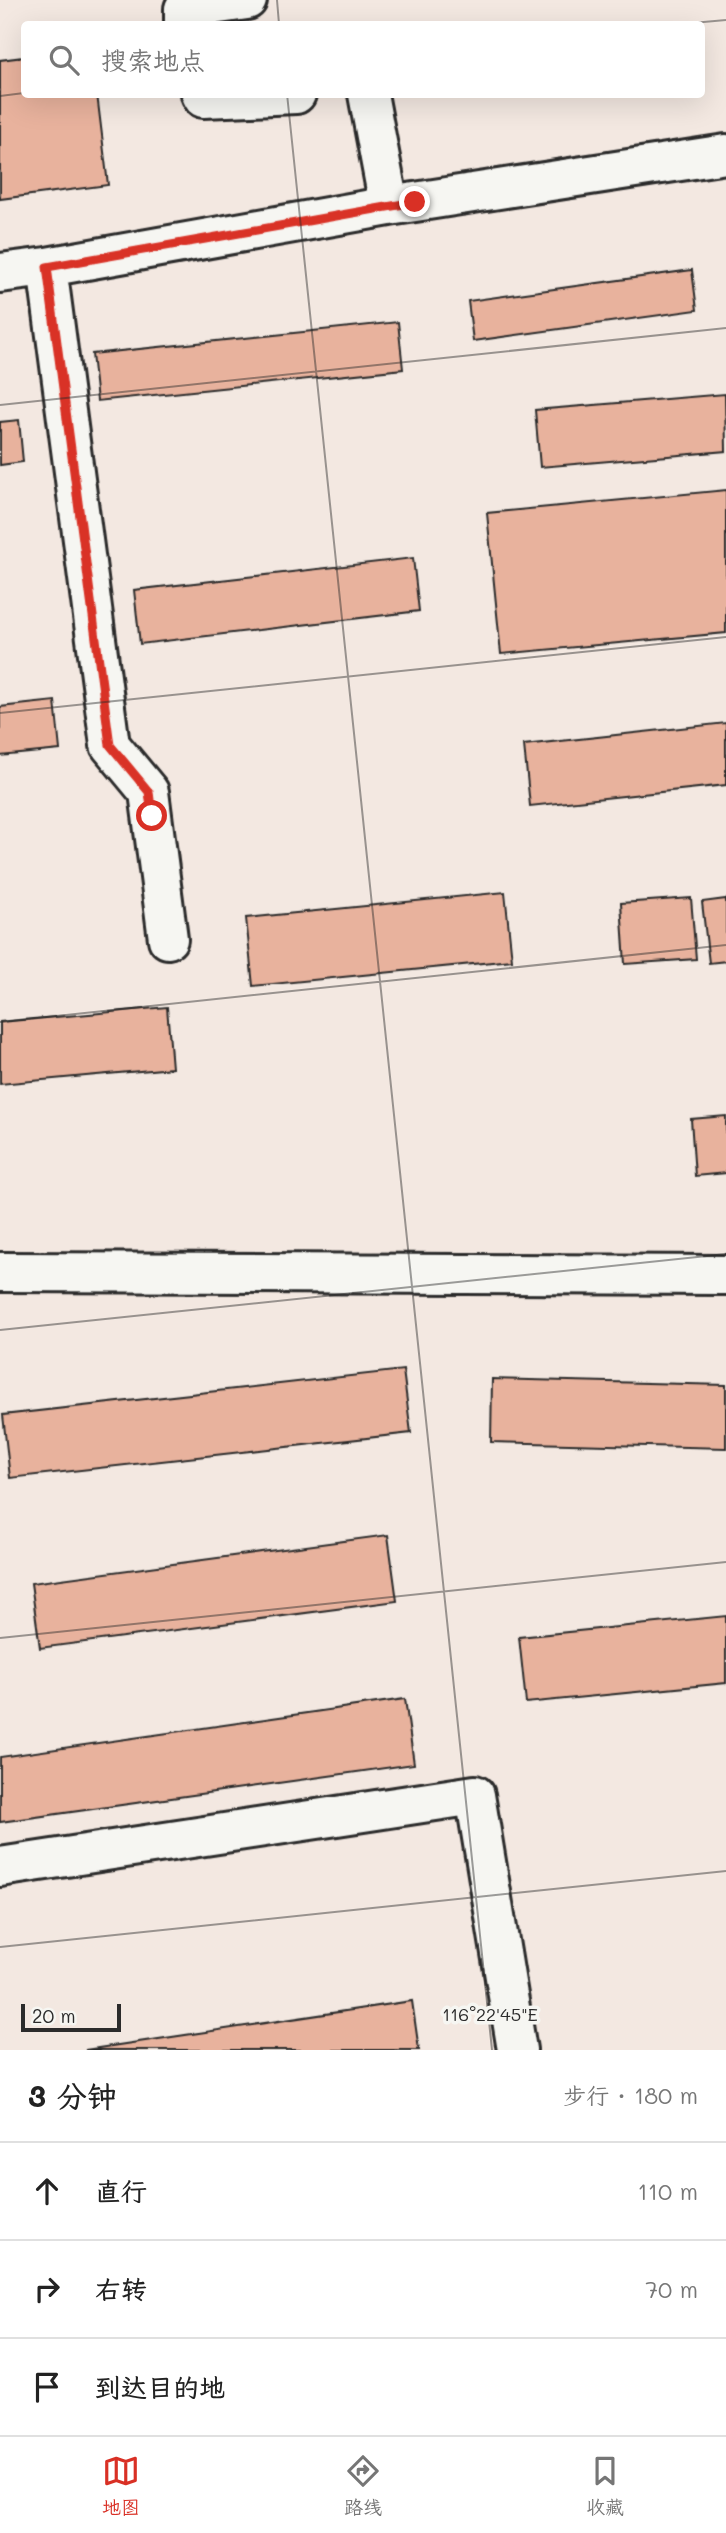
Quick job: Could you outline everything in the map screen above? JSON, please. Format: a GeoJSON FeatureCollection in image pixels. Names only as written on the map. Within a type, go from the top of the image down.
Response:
{"type":"FeatureCollection","features":[{"type":"Feature","properties":{"kind":"street"},"geometry":{"type":"LineString","coordinates":[[184,21],[184,9],[247,0]]}},
{"type":"Feature","properties":{"kind":"street"},"geometry":{"type":"LineString","coordinates":[[369,98],[388,206]]}},
{"type":"Feature","properties":{"kind":"street"},"geometry":{"type":"LineString","coordinates":[[0,273],[388,206],[726,154]]}},
{"type":"Feature","properties":{"kind":"street"},"geometry":{"type":"LineString","coordinates":[[47,267],[110,745],[149,792],[168,939]]}},
{"type":"Feature","properties":{"kind":"street"},"geometry":{"type":"LineString","coordinates":[[0,1272],[726,1275]]}},
{"type":"Feature","properties":{"kind":"street"},"geometry":{"type":"LineString","coordinates":[[0,1867],[475,1795],[517,2050]]}},
{"type":"Feature","properties":{"kind":"building"},"geometry":{"type":"Polygon","coordinates":[[[21,57],[21,98],[97,98],[108,185],[0,199],[0,60],[21,57]]]}},
{"type":"Feature","properties":{"kind":"building"},"geometry":{"type":"Polygon","coordinates":[[[692,270],[697,310],[473,341],[468,301],[692,270]]]}},
{"type":"Feature","properties":{"kind":"building"},"geometry":{"type":"Polygon","coordinates":[[[398,322],[403,369],[97,401],[92,354],[398,322]]]}},
{"type":"Feature","properties":{"kind":"building"},"geometry":{"type":"Polygon","coordinates":[[[725,394],[726,451],[540,467],[535,410],[725,394]]]}},
{"type":"Feature","properties":{"kind":"building"},"geometry":{"type":"Polygon","coordinates":[[[19,420],[23,462],[0,465],[0,422],[19,420]]]}},
{"type":"Feature","properties":{"kind":"building"},"geometry":{"type":"Polygon","coordinates":[[[726,490],[726,633],[501,654],[487,513],[726,490]]]}},
{"type":"Feature","properties":{"kind":"building"},"geometry":{"type":"Polygon","coordinates":[[[413,558],[419,611],[140,644],[134,590],[413,558]]]}},
{"type":"Feature","properties":{"kind":"building"},"geometry":{"type":"Polygon","coordinates":[[[55,701],[60,750],[0,756],[0,707],[55,701]]]}},
{"type":"Feature","properties":{"kind":"building"},"geometry":{"type":"Polygon","coordinates":[[[726,723],[726,785],[530,806],[524,745],[726,723]]]}},
{"type":"Feature","properties":{"kind":"building"},"geometry":{"type":"Polygon","coordinates":[[[505,892],[512,960],[253,986],[246,918],[505,892]]]}},
{"type":"Feature","properties":{"kind":"building"},"geometry":{"type":"Polygon","coordinates":[[[691,898],[696,959],[625,964],[621,903],[691,898]]]}},
{"type":"Feature","properties":{"kind":"building"},"geometry":{"type":"Polygon","coordinates":[[[726,899],[726,961],[709,963],[702,902],[726,899]]]}},
{"type":"Feature","properties":{"kind":"building"},"geometry":{"type":"Polygon","coordinates":[[[167,1007],[172,1068],[0,1084],[0,1022],[167,1007]]]}},
{"type":"Feature","properties":{"kind":"building"},"geometry":{"type":"Polygon","coordinates":[[[726,1116],[726,1173],[695,1176],[691,1119],[726,1116]]]}},
{"type":"Feature","properties":{"kind":"building"},"geometry":{"type":"Polygon","coordinates":[[[403,1370],[411,1433],[10,1478],[3,1415],[403,1370]]]}},
{"type":"Feature","properties":{"kind":"building"},"geometry":{"type":"Polygon","coordinates":[[[492,1379],[726,1385],[726,1448],[491,1442],[492,1379]]]}},
{"type":"Feature","properties":{"kind":"building"},"geometry":{"type":"Polygon","coordinates":[[[388,1535],[397,1601],[40,1648],[31,1583],[388,1535]]]}},
{"type":"Feature","properties":{"kind":"building"},"geometry":{"type":"Polygon","coordinates":[[[726,1616],[726,1683],[526,1703],[519,1637],[726,1616]]]}},
{"type":"Feature","properties":{"kind":"building"},"geometry":{"type":"Polygon","coordinates":[[[405,1699],[414,1764],[0,1822],[0,1757],[405,1699]]]}},
{"type":"Feature","properties":{"kind":"building"},"geometry":{"type":"Polygon","coordinates":[[[412,2001],[419,2050],[85,2050],[412,2001]]]}},
{"type":"Feature","properties":{"kind":"route"},"geometry":{"type":"LineString","coordinates":[[152,816],[149,792],[110,745],[47,267],[415,202]]}}]}
